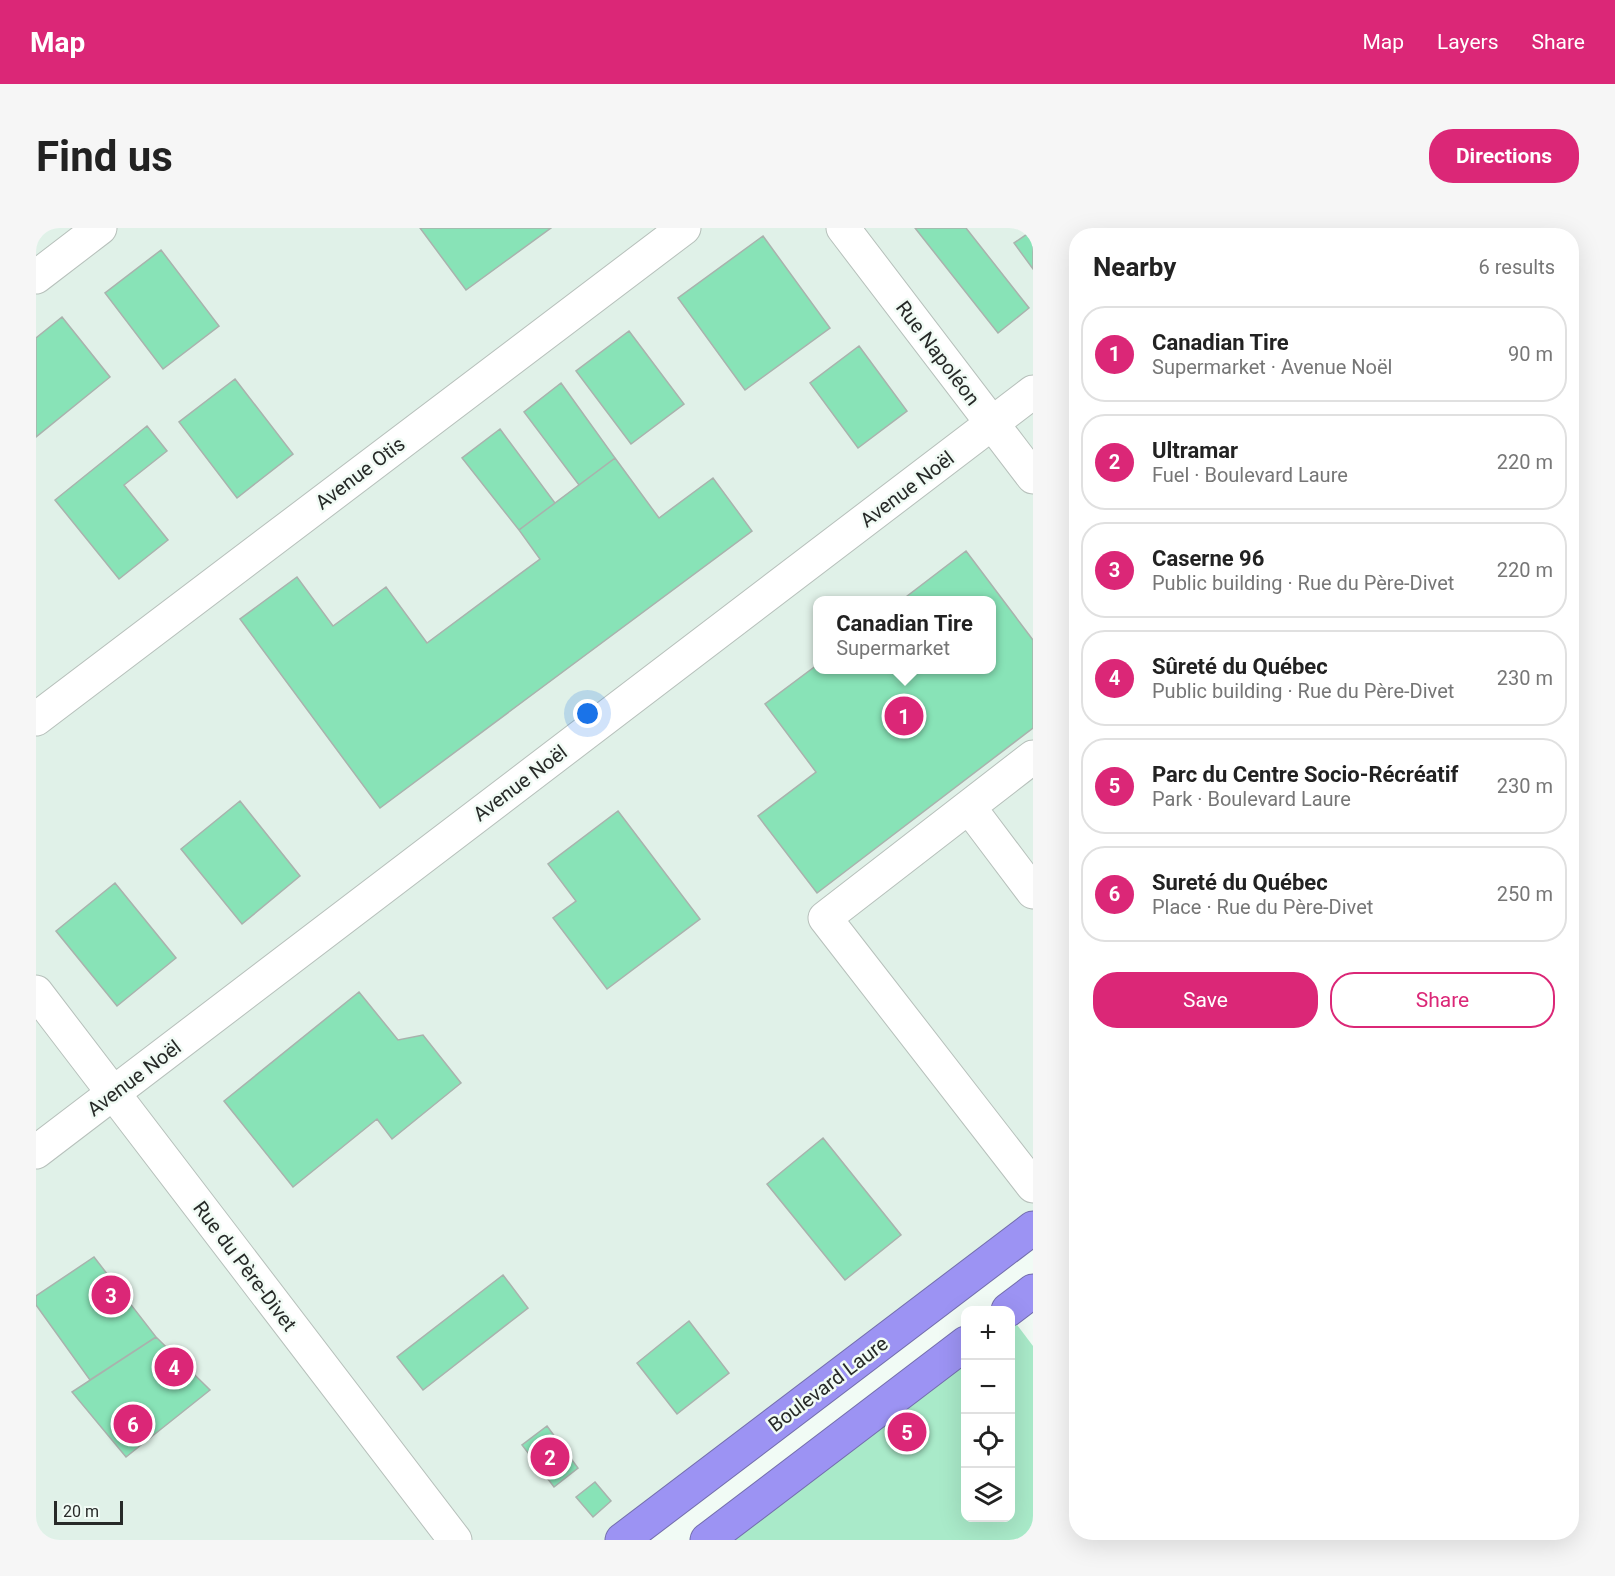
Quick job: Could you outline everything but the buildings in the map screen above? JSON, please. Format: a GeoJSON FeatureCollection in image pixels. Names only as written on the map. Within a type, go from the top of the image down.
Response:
{"type":"FeatureCollection","features":[{"type":"Feature","properties":{"kind":"highway","name":"Boulevard Laure"},"geometry":{"type":"LineString","coordinates":[[622,1540],[1033,1228]]}},
{"type":"Feature","properties":{"kind":"highway"},"geometry":{"type":"LineString","coordinates":[[1015,1306],[1033,1292]]}},
{"type":"Feature","properties":{"kind":"highway"},"geometry":{"type":"LineString","coordinates":[[707,1540],[961,1347]]}},
{"type":"Feature","properties":{"kind":"street"},"geometry":{"type":"LineString","coordinates":[[36,277],[100,228]]}},
{"type":"Feature","properties":{"kind":"street","name":"Avenue Otis"},"geometry":{"type":"LineString","coordinates":[[36,719],[684,228]]}},
{"type":"Feature","properties":{"kind":"street","name":"Rue Napoléon"},"geometry":{"type":"LineString","coordinates":[[843,228],[1033,477]]}},
{"type":"Feature","properties":{"kind":"street","name":"Avenue Noël"},"geometry":{"type":"LineString","coordinates":[[36,1152],[1033,393]]}},
{"type":"Feature","properties":{"kind":"street"},"geometry":{"type":"LineString","coordinates":[[1033,757],[825,918],[1033,1186]]}},
{"type":"Feature","properties":{"kind":"street"},"geometry":{"type":"LineString","coordinates":[[969,807],[1033,892]]}},
{"type":"Feature","properties":{"kind":"street","name":"Rue du Père-Divet"},"geometry":{"type":"LineString","coordinates":[[36,992],[455,1540]]}},
{"type":"Feature","properties":{"kind":"shaded area"},"geometry":{"type":"Polygon","coordinates":[[[36,228],[1033,228],[1033,1228],[622,1540],[36,1540],[36,228]]]}},
{"type":"Feature","properties":{"kind":"green space"},"geometry":{"type":"Polygon","coordinates":[[[1015,1322],[1033,1346],[1033,1540],[707,1540],[961,1346],[961,1522],[1015,1522],[1015,1322]]]}},
{"type":"Feature","properties":{"kind":"place","name":"Canadian Tire"},"geometry":{"type":"Point","coordinates":[904,716]}},
{"type":"Feature","properties":{"kind":"place","name":"Caserne 96"},"geometry":{"type":"Point","coordinates":[111,1295]}},
{"type":"Feature","properties":{"kind":"place","name":"Sûreté du Québec"},"geometry":{"type":"Point","coordinates":[174,1367]}},
{"type":"Feature","properties":{"kind":"place","name":"Sureté du Québec"},"geometry":{"type":"Point","coordinates":[133,1424]}},
{"type":"Feature","properties":{"kind":"place","name":"Parc du Centre Socio-Récréatif"},"geometry":{"type":"Point","coordinates":[907,1432]}},
{"type":"Feature","properties":{"kind":"place","name":"Ultramar"},"geometry":{"type":"Point","coordinates":[550,1457]}}]}
